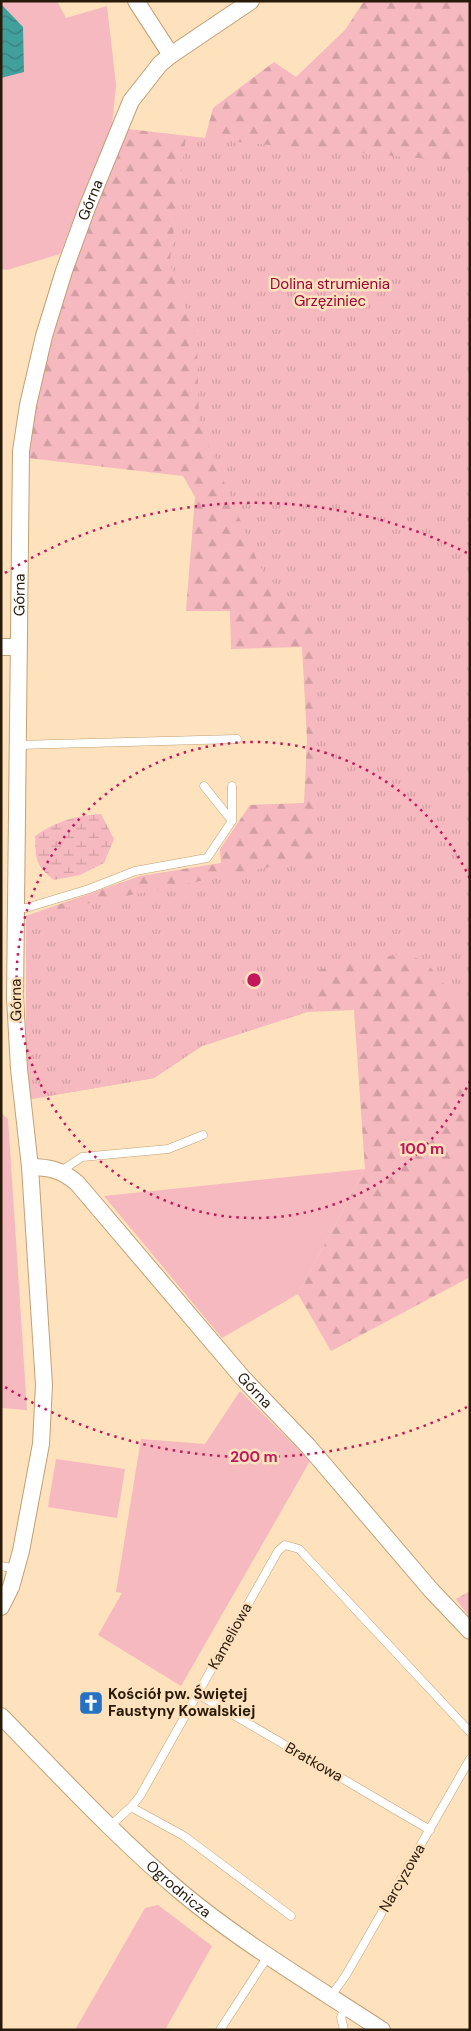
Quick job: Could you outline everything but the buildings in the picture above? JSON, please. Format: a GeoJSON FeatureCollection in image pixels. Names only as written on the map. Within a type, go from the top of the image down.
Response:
{"type":"FeatureCollection","features":[{"type":"Feature","properties":{"kind":"street"},"geometry":{"type":"LineString","coordinates":[[136,1],[171,55]]}},
{"type":"Feature","properties":{"kind":"street","name":"Górna"},"geometry":{"type":"LineString","coordinates":[[1,1608],[9,1568],[37,1467],[43,1415],[41,1322],[30,1167],[16,1037],[15,970],[21,451],[30,396],[44,336],[64,271],[118,128],[131,101],[160,64],[251,1]]}},
{"type":"Feature","properties":{"kind":"street"},"geometry":{"type":"LineString","coordinates":[[1,647],[18,647]]}},
{"type":"Feature","properties":{"kind":"street","name":"Górna"},"geometry":{"type":"LineString","coordinates":[[30,1167],[52,1168],[77,1183],[242,1377],[308,1446],[431,1590],[470,1631]]}},
{"type":"Feature","properties":{"kind":"street","name":"Ogrodnicza"},"geometry":{"type":"LineString","coordinates":[[1,1716],[110,1826],[182,1892],[268,1954],[382,2030]]}},
{"type":"Feature","properties":{"kind":"lane"},"geometry":{"type":"LineString","coordinates":[[18,745],[237,738]]}},
{"type":"Feature","properties":{"kind":"lane"},"geometry":{"type":"LineString","coordinates":[[204,786],[232,821]]}},
{"type":"Feature","properties":{"kind":"lane"},"geometry":{"type":"LineString","coordinates":[[16,908],[26,908],[89,889],[135,871],[207,858],[232,821],[232,786]]}},
{"type":"Feature","properties":{"kind":"lane"},"geometry":{"type":"LineString","coordinates":[[61,1172],[82,1157],[168,1149],[203,1135]]}},
{"type":"Feature","properties":{"kind":"lane","name":"Kameliowa"},"geometry":{"type":"LineString","coordinates":[[110,1826],[140,1796],[278,1551],[285,1545],[299,1549],[470,1732]]}},
{"type":"Feature","properties":{"kind":"lane","name":"Bratkowa"},"geometry":{"type":"LineString","coordinates":[[198,1694],[430,1830]]}},
{"type":"Feature","properties":{"kind":"lane","name":"Narcyzowa"},"geometry":{"type":"LineString","coordinates":[[331,1996],[346,1975],[470,1759]]}},
{"type":"Feature","properties":{"kind":"lane"},"geometry":{"type":"LineString","coordinates":[[131,1807],[184,1836],[291,1916]]}},
{"type":"Feature","properties":{"kind":"lane"},"geometry":{"type":"LineString","coordinates":[[220,2030],[268,1954]]}},
{"type":"Feature","properties":{"kind":"lane"},"geometry":{"type":"LineString","coordinates":[[344,2030],[341,2017],[346,2006]]}},
{"type":"Feature","properties":{"kind":"green space"},"geometry":{"type":"Polygon","coordinates":[[[1,1],[57,1],[66,18],[107,6],[116,85],[112,126],[60,254],[7,270],[1,269],[1,1]]]}},
{"type":"Feature","properties":{"kind":"green space","name":"Dolina strumienia Grzęziniec"},"geometry":{"type":"Polygon","coordinates":[[[364,1],[470,1],[470,1277],[331,1351],[298,1294],[365,1169],[354,1010],[307,1012],[202,1046],[154,1078],[31,1099],[26,1078],[26,916],[140,876],[221,863],[220,849],[250,805],[304,803],[307,739],[302,647],[231,649],[230,611],[186,611],[195,497],[183,476],[28,458],[38,391],[76,255],[128,129],[205,138],[213,108],[274,62],[296,77],[345,30],[364,1]]]}},
{"type":"Feature","properties":{"kind":"green space"},"geometry":{"type":"Polygon","coordinates":[[[457,1],[470,1],[470,16],[457,1]]]}},
{"type":"Feature","properties":{"kind":"green space","name":"Dolina strumienia Grzęziniec"},"geometry":{"type":"Polygon","coordinates":[[[186,136],[463,162],[470,167],[470,1014],[424,960],[400,954],[317,970],[307,1012],[202,1046],[154,1078],[31,1099],[26,1078],[26,916],[314,858],[314,630],[260,567],[199,423],[197,339],[172,271],[170,260],[186,136]]]}},
{"type":"Feature","properties":{"kind":"green space"},"geometry":{"type":"Polygon","coordinates":[[[101,814],[114,839],[104,863],[80,875],[54,880],[40,866],[35,836],[66,820],[101,814]]]}},
{"type":"Feature","properties":{"kind":"green space"},"geometry":{"type":"Polygon","coordinates":[[[1,1113],[8,1119],[27,1410],[1,1408],[1,1113]]]}},
{"type":"Feature","properties":{"kind":"green space"},"geometry":{"type":"Polygon","coordinates":[[[365,1169],[298,1294],[222,1338],[104,1196],[365,1169]]]}},
{"type":"Feature","properties":{"kind":"green space"},"geometry":{"type":"Polygon","coordinates":[[[240,1391],[310,1461],[181,1686],[98,1635],[122,1593],[116,1592],[141,1439],[205,1444],[240,1391]]]}},
{"type":"Feature","properties":{"kind":"green space"},"geometry":{"type":"Polygon","coordinates":[[[56,1459],[125,1469],[117,1518],[48,1507],[56,1459]]]}},
{"type":"Feature","properties":{"kind":"green space"},"geometry":{"type":"Polygon","coordinates":[[[470,1591],[470,1618],[456,1599],[470,1591]]]}},
{"type":"Feature","properties":{"kind":"green space"},"geometry":{"type":"Polygon","coordinates":[[[158,1905],[212,1946],[165,2030],[75,2030],[145,1908],[158,1905]]]}},
{"type":"Feature","properties":{"kind":"water"},"geometry":{"type":"Polygon","coordinates":[[[1,4],[23,27],[24,72],[1,78],[1,4]]]}},
{"type":"Feature","properties":{"kind":"place","name":"Kościół pw. Świętej Faustyny Kowalskiej"},"geometry":{"type":"Point","coordinates":[91,1703]}}]}
